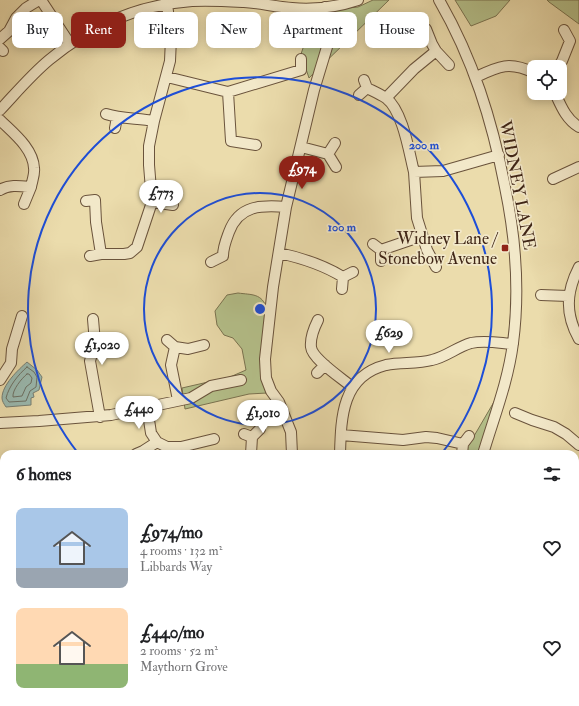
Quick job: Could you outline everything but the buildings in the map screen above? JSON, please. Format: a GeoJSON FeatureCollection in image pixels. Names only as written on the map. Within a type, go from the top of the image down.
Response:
{"type":"FeatureCollection","features":[{"type":"Feature","properties":{"kind":"street"},"geometry":{"type":"LineString","coordinates":[[0,39],[9,31],[16,18],[26,8],[40,0],[70,44]]}},
{"type":"Feature","properties":{"kind":"street"},"geometry":{"type":"LineString","coordinates":[[0,110],[48,60],[83,34],[133,12],[193,0],[248,1],[293,8],[325,7],[358,0]]}},
{"type":"Feature","properties":{"kind":"street","name":"WIDNEY LANE"},"geometry":{"type":"LineString","coordinates":[[439,0],[457,32],[476,77],[499,155],[516,249],[517,308],[513,344],[506,383],[484,450]]}},
{"type":"Feature","properties":{"kind":"street"},"geometry":{"type":"LineString","coordinates":[[90,256],[130,253],[137,247],[152,202],[149,146],[170,61],[171,38],[167,4]]}},
{"type":"Feature","properties":{"kind":"street"},"geometry":{"type":"LineString","coordinates":[[292,450],[291,432],[279,402],[271,391],[264,370],[273,287],[286,207],[314,90],[327,47],[327,20],[325,7]]}},
{"type":"Feature","properties":{"kind":"street"},"geometry":{"type":"LineString","coordinates":[[563,60],[575,41],[564,30]]}},
{"type":"Feature","properties":{"kind":"street"},"geometry":{"type":"LineString","coordinates":[[429,36],[436,51],[449,65]]}},
{"type":"Feature","properties":{"kind":"street"},"geometry":{"type":"LineString","coordinates":[[386,98],[414,69],[436,51]]}},
{"type":"Feature","properties":{"kind":"street"},"geometry":{"type":"LineString","coordinates":[[476,77],[489,70],[507,65],[523,67],[527,69]]}},
{"type":"Feature","properties":{"kind":"street"},"geometry":{"type":"LineString","coordinates":[[167,77],[228,92],[303,69]]}},
{"type":"Feature","properties":{"kind":"street"},"geometry":{"type":"LineString","coordinates":[[363,88],[386,98],[392,104],[399,119],[405,135],[414,172],[417,218],[427,250],[436,267]]}},
{"type":"Feature","properties":{"kind":"street"},"geometry":{"type":"LineString","coordinates":[[228,92],[230,145],[256,146]]}},
{"type":"Feature","properties":{"kind":"street"},"geometry":{"type":"LineString","coordinates":[[558,100],[565,114],[574,124],[579,127]]}},
{"type":"Feature","properties":{"kind":"street"},"geometry":{"type":"LineString","coordinates":[[106,114],[116,123],[133,117],[154,121]]}},
{"type":"Feature","properties":{"kind":"street"},"geometry":{"type":"LineString","coordinates":[[0,120],[22,142],[31,155],[34,170],[31,187],[24,204]]}},
{"type":"Feature","properties":{"kind":"street"},"geometry":{"type":"LineString","coordinates":[[328,154],[335,143]]}},
{"type":"Feature","properties":{"kind":"street"},"geometry":{"type":"LineString","coordinates":[[301,147],[328,154],[336,167]]}},
{"type":"Feature","properties":{"kind":"street"},"geometry":{"type":"LineString","coordinates":[[414,172],[443,171],[499,155]]}},
{"type":"Feature","properties":{"kind":"street"},"geometry":{"type":"LineString","coordinates":[[553,179],[568,178],[579,167]]}},
{"type":"Feature","properties":{"kind":"street"},"geometry":{"type":"LineString","coordinates":[[0,190],[18,185],[31,187]]}},
{"type":"Feature","properties":{"kind":"street"},"geometry":{"type":"LineString","coordinates":[[95,200],[96,222],[101,254]]}},
{"type":"Feature","properties":{"kind":"street"},"geometry":{"type":"LineString","coordinates":[[152,202],[172,205]]}},
{"type":"Feature","properties":{"kind":"street"},"geometry":{"type":"LineString","coordinates":[[211,262],[226,257],[225,242],[234,221],[241,214],[255,208],[266,206],[286,207]]}},
{"type":"Feature","properties":{"kind":"street"},"geometry":{"type":"LineString","coordinates":[[381,250],[422,236]]}},
{"type":"Feature","properties":{"kind":"street"},"geometry":{"type":"LineString","coordinates":[[373,244],[381,250]]}},
{"type":"Feature","properties":{"kind":"street"},"geometry":{"type":"LineString","coordinates":[[381,250],[381,261]]}},
{"type":"Feature","properties":{"kind":"street"},"geometry":{"type":"LineString","coordinates":[[279,253],[318,263],[343,277]]}},
{"type":"Feature","properties":{"kind":"street"},"geometry":{"type":"LineString","coordinates":[[579,267],[574,276],[568,296],[572,327],[579,339]]}},
{"type":"Feature","properties":{"kind":"street"},"geometry":{"type":"LineString","coordinates":[[343,277],[353,272]]}},
{"type":"Feature","properties":{"kind":"street"},"geometry":{"type":"LineString","coordinates":[[342,289],[343,277]]}},
{"type":"Feature","properties":{"kind":"street"},"geometry":{"type":"LineString","coordinates":[[541,295],[568,296]]}},
{"type":"Feature","properties":{"kind":"street"},"geometry":{"type":"LineString","coordinates":[[0,380],[11,363],[12,349],[22,316]]}},
{"type":"Feature","properties":{"kind":"street"},"geometry":{"type":"LineString","coordinates":[[93,319],[99,337],[95,343],[90,361],[100,417]]}},
{"type":"Feature","properties":{"kind":"street"},"geometry":{"type":"LineString","coordinates":[[318,320],[312,331],[312,351],[316,357],[352,387]]}},
{"type":"Feature","properties":{"kind":"street"},"geometry":{"type":"LineString","coordinates":[[166,340],[175,347],[188,349],[204,345]]}},
{"type":"Feature","properties":{"kind":"street"},"geometry":{"type":"LineString","coordinates":[[340,450],[342,416],[352,387],[364,376],[387,365],[430,361],[442,357],[470,343],[485,341],[513,344]]}},
{"type":"Feature","properties":{"kind":"street"},"geometry":{"type":"LineString","coordinates":[[175,347],[171,365],[178,400]]}},
{"type":"Feature","properties":{"kind":"street"},"geometry":{"type":"LineString","coordinates":[[317,373],[325,364]]}},
{"type":"Feature","properties":{"kind":"street"},"geometry":{"type":"LineString","coordinates":[[0,423],[100,417],[191,398],[211,386],[241,380]]}},
{"type":"Feature","properties":{"kind":"street"},"geometry":{"type":"LineString","coordinates":[[147,407],[151,433],[157,442],[167,447],[181,447],[193,450],[214,439]]}},
{"type":"Feature","properties":{"kind":"street"},"geometry":{"type":"LineString","coordinates":[[515,413],[554,427],[566,434],[579,445]]}},
{"type":"Feature","properties":{"kind":"street"},"geometry":{"type":"LineString","coordinates":[[250,450],[248,435],[260,429]]}},
{"type":"Feature","properties":{"kind":"street"},"geometry":{"type":"LineString","coordinates":[[341,435],[403,440],[426,437],[437,438],[465,445]]}},
{"type":"Feature","properties":{"kind":"street"},"geometry":{"type":"LineString","coordinates":[[145,450],[157,442]]}},
{"type":"Feature","properties":{"kind":"green space"},"geometry":{"type":"Polygon","coordinates":[[[373,0],[389,0],[377,12],[365,12],[365,23],[357,31],[357,12],[331,12],[338,9],[358,7],[373,0]]]}},
{"type":"Feature","properties":{"kind":"green space"},"geometry":{"type":"Polygon","coordinates":[[[455,0],[510,0],[496,16],[471,26],[455,0]]]}},
{"type":"Feature","properties":{"kind":"green space"},"geometry":{"type":"Polygon","coordinates":[[[547,0],[579,0],[579,24],[549,2],[547,0]]]}},
{"type":"Feature","properties":{"kind":"green space"},"geometry":{"type":"Polygon","coordinates":[[[303,48],[340,48],[309,78],[301,54],[303,48]]]}},
{"type":"Feature","properties":{"kind":"green space"},"geometry":{"type":"Polygon","coordinates":[[[238,293],[259,297],[267,309],[262,370],[263,384],[267,393],[249,394],[185,409],[182,388],[230,377],[246,370],[242,349],[233,338],[224,335],[217,325],[215,311],[227,295],[238,293]]]}},
{"type":"Feature","properties":{"kind":"green space"},"geometry":{"type":"Polygon","coordinates":[[[498,395],[481,450],[467,450],[498,395]]]}},
{"type":"Feature","properties":{"kind":"water"},"geometry":{"type":"Polygon","coordinates":[[[27,362],[37,370],[42,377],[39,390],[33,393],[34,397],[31,398],[31,405],[6,407],[2,398],[5,388],[11,378],[27,362]]]}},
{"type":"Feature","properties":{"kind":"place","name":"Widney Lane / Stonebow Avenue"},"geometry":{"type":"Point","coordinates":[505,248]}}]}
